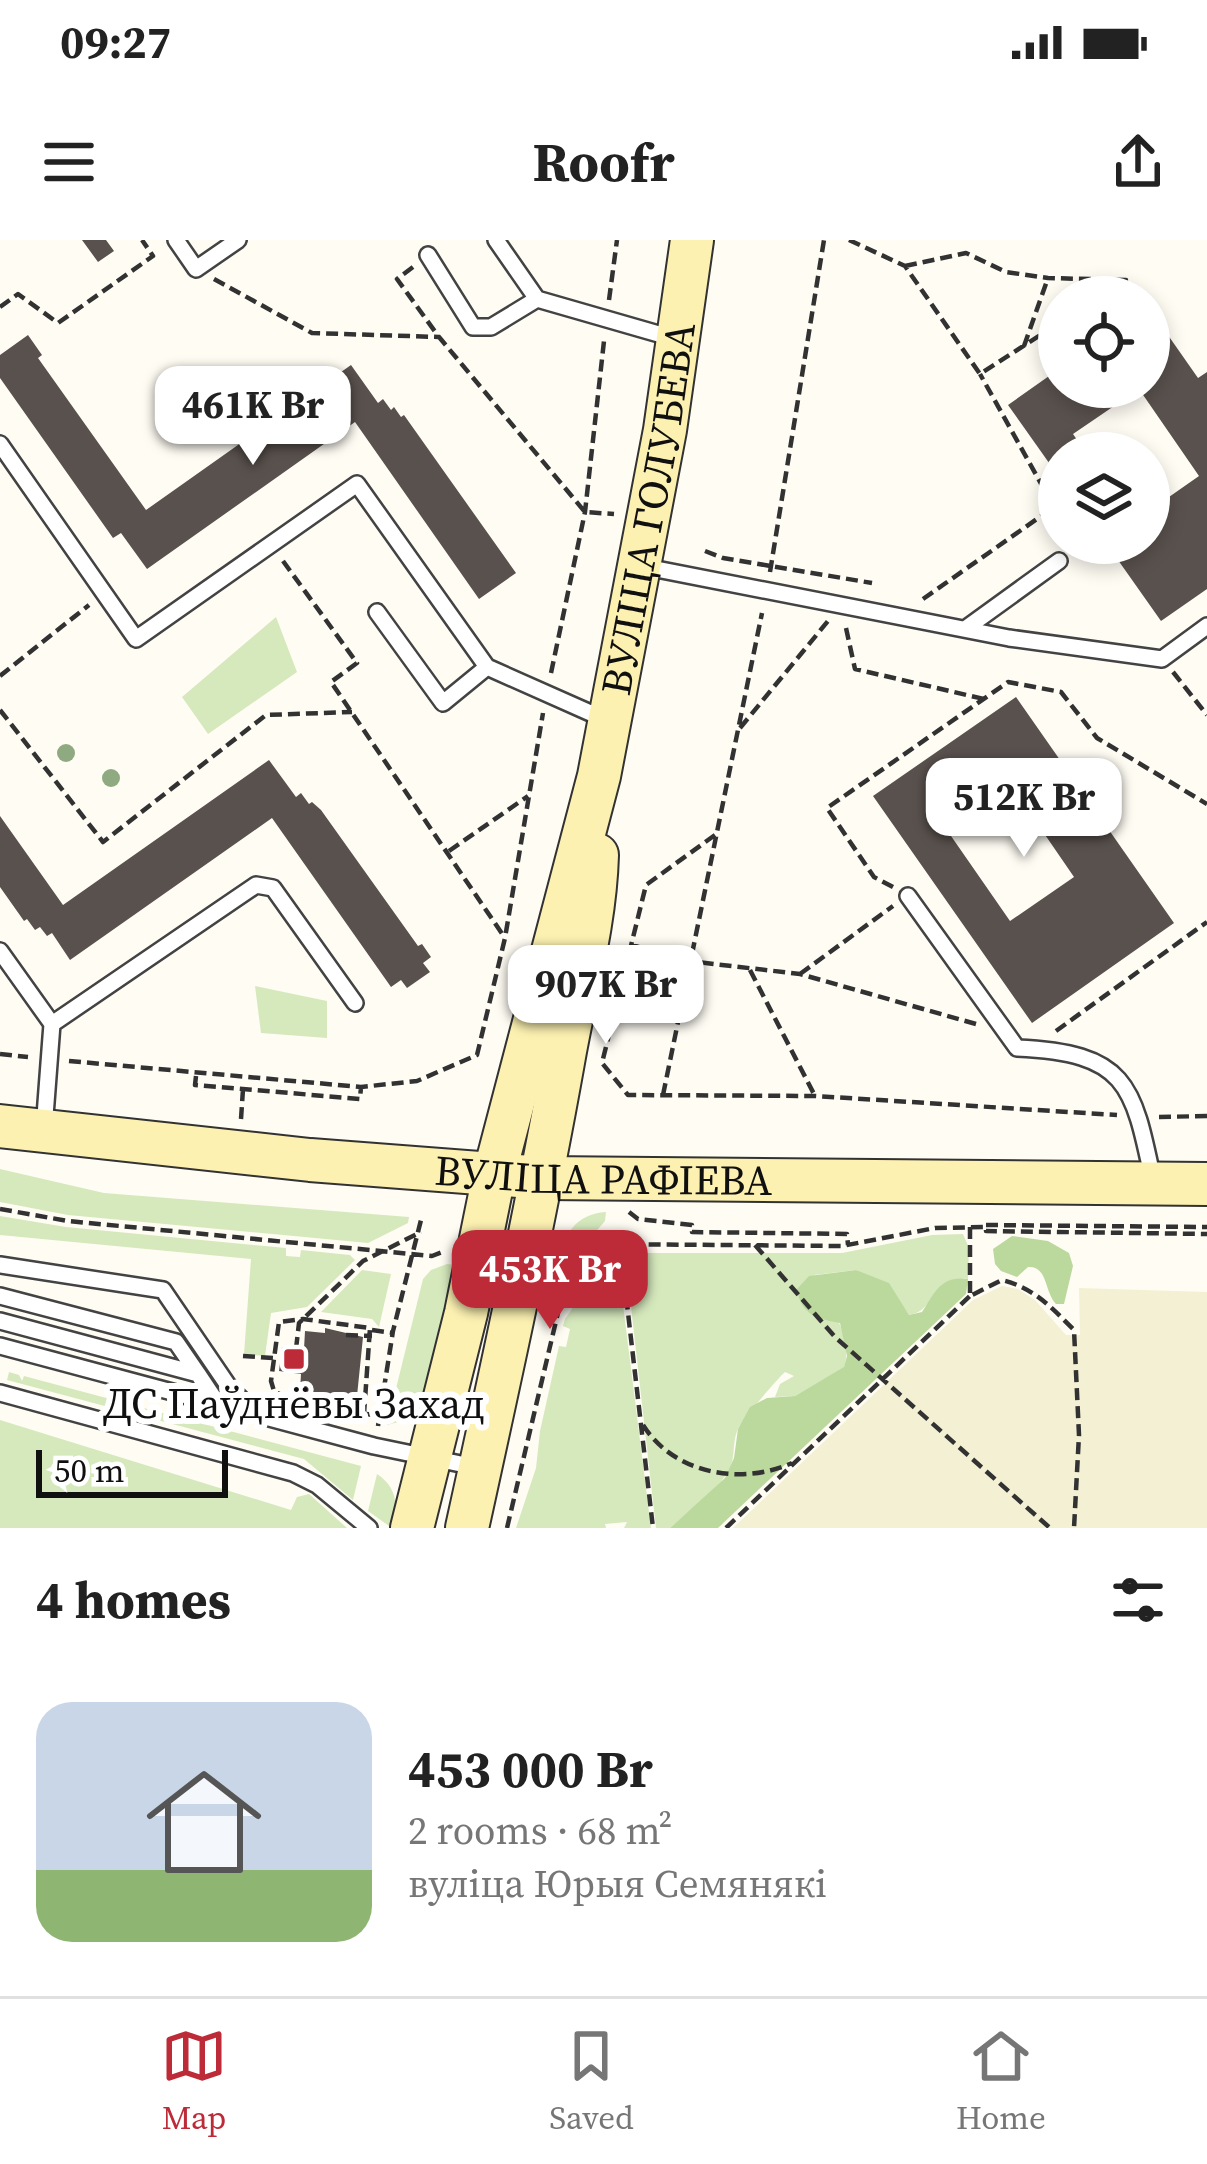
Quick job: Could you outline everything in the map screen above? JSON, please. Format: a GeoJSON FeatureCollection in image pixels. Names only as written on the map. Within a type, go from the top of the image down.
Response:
{"type":"FeatureCollection","features":[{"type":"Feature","properties":{"kind":"main road","name":"ВУЛІЦА ГОЛУБЕВА"},"geometry":{"type":"LineString","coordinates":[[412,1528],[466,1313],[494,1175],[599,776],[640,565],[692,240]]}},
{"type":"Feature","properties":{"kind":"main road","name":"ВУЛІЦА ГОЛУБЕВА"},"geometry":{"type":"LineString","coordinates":[[467,1528],[544,1178],[596,902],[599,776]]}},
{"type":"Feature","properties":{"kind":"main road","name":"ВУЛІЦА РАФІЕВА"},"geometry":{"type":"LineString","coordinates":[[0,1126],[310,1160],[544,1178],[1207,1184]]}},
{"type":"Feature","properties":{"kind":"lane"},"geometry":{"type":"LineString","coordinates":[[176,240],[196,269],[238,240]]}},
{"type":"Feature","properties":{"kind":"lane"},"geometry":{"type":"LineString","coordinates":[[496,240],[537,299],[679,340]]}},
{"type":"Feature","properties":{"kind":"lane"},"geometry":{"type":"LineString","coordinates":[[428,255],[473,327],[491,327],[537,299]]}},
{"type":"Feature","properties":{"kind":"lane"},"geometry":{"type":"LineString","coordinates":[[0,444],[136,639],[357,484],[487,667],[610,722]]}},
{"type":"Feature","properties":{"kind":"lane"},"geometry":{"type":"LineString","coordinates":[[965,629],[1055,564]]}},
{"type":"Feature","properties":{"kind":"lane"},"geometry":{"type":"LineString","coordinates":[[640,565],[841,608],[1162,659],[1207,626]]}},
{"type":"Feature","properties":{"kind":"lane"},"geometry":{"type":"LineString","coordinates":[[377,612],[443,703],[487,667]]}},
{"type":"Feature","properties":{"kind":"lane"},"geometry":{"type":"LineString","coordinates":[[52,1024],[256,885],[265,884],[273,888],[355,1004]]}},
{"type":"Feature","properties":{"kind":"lane"},"geometry":{"type":"LineString","coordinates":[[908,896],[1017,1048],[1099,1064],[1120,1078],[1140,1117],[1154,1184]]}},
{"type":"Feature","properties":{"kind":"lane"},"geometry":{"type":"LineString","coordinates":[[0,951],[52,1024],[44,1131]]}},
{"type":"Feature","properties":{"kind":"lane"},"geometry":{"type":"LineString","coordinates":[[0,1265],[163,1290],[236,1396],[262,1416]]}},
{"type":"Feature","properties":{"kind":"lane"},"geometry":{"type":"LineString","coordinates":[[0,1296],[176,1342],[218,1404]]}},
{"type":"Feature","properties":{"kind":"lane"},"geometry":{"type":"LineString","coordinates":[[0,1321],[198,1374]]}},
{"type":"Feature","properties":{"kind":"lane"},"geometry":{"type":"LineString","coordinates":[[0,1346],[480,1468]]}},
{"type":"Feature","properties":{"kind":"lane"},"geometry":{"type":"LineString","coordinates":[[0,1393],[293,1473],[317,1485],[369,1528]]}},
{"type":"Feature","properties":{"kind":"path"},"geometry":{"type":"LineString","coordinates":[[0,308],[18,294],[58,323],[153,256],[142,240]]}},
{"type":"Feature","properties":{"kind":"path"},"geometry":{"type":"LineString","coordinates":[[0,1054],[361,1087],[417,1081],[477,1054],[505,938],[547,692],[586,512],[617,240]]}},
{"type":"Feature","properties":{"kind":"path"},"geometry":{"type":"LineString","coordinates":[[663,1095],[772,564],[824,240]]}},
{"type":"Feature","properties":{"kind":"path"},"geometry":{"type":"LineString","coordinates":[[849,240],[905,266],[980,374],[1054,507],[899,616]]}},
{"type":"Feature","properties":{"kind":"path"},"geometry":{"type":"LineString","coordinates":[[905,266],[966,253],[1006,272],[1038,277]]}},
{"type":"Feature","properties":{"kind":"path"},"geometry":{"type":"LineString","coordinates":[[428,255],[397,279],[439,338],[586,512],[614,514]]}},
{"type":"Feature","properties":{"kind":"path"},"geometry":{"type":"LineString","coordinates":[[196,269],[312,333],[439,338]]}},
{"type":"Feature","properties":{"kind":"path"},"geometry":{"type":"LineString","coordinates":[[1024,346],[1038,306]]}},
{"type":"Feature","properties":{"kind":"path"},"geometry":{"type":"LineString","coordinates":[[980,374],[1038,337]]}},
{"type":"Feature","properties":{"kind":"path"},"geometry":{"type":"LineString","coordinates":[[271,544],[357,663],[331,682],[505,938]]}},
{"type":"Feature","properties":{"kind":"path"},"geometry":{"type":"LineString","coordinates":[[705,551],[872,583],[802,648],[736,732]]}},
{"type":"Feature","properties":{"kind":"path"},"geometry":{"type":"LineString","coordinates":[[0,676],[104,593]]}},
{"type":"Feature","properties":{"kind":"path"},"geometry":{"type":"LineString","coordinates":[[841,608],[855,669],[984,699]]}},
{"type":"Feature","properties":{"kind":"path"},"geometry":{"type":"LineString","coordinates":[[1162,659],[1207,715]]}},
{"type":"Feature","properties":{"kind":"path"},"geometry":{"type":"LineString","coordinates":[[800,974],[908,896],[874,877],[827,808],[1008,682],[1060,692],[1097,738],[1207,804]]}},
{"type":"Feature","properties":{"kind":"path"},"geometry":{"type":"LineString","coordinates":[[0,710],[103,842],[266,715],[352,712]]}},
{"type":"Feature","properties":{"kind":"path"},"geometry":{"type":"LineString","coordinates":[[449,851],[528,796]]}},
{"type":"Feature","properties":{"kind":"path"},"geometry":{"type":"LineString","coordinates":[[715,835],[646,885],[602,1063],[628,1096],[815,1096],[1140,1117],[1207,1116]]}},
{"type":"Feature","properties":{"kind":"path"},"geometry":{"type":"LineString","coordinates":[[1032,1048],[1207,922]]}},
{"type":"Feature","properties":{"kind":"path"},"geometry":{"type":"LineString","coordinates":[[632,945],[688,962],[800,974],[1005,1032]]}},
{"type":"Feature","properties":{"kind":"path"},"geometry":{"type":"LineString","coordinates":[[750,970],[815,1096]]}},
{"type":"Feature","properties":{"kind":"path"},"geometry":{"type":"LineString","coordinates":[[197,1073],[195,1085],[360,1099],[361,1087]]}},
{"type":"Feature","properties":{"kind":"path"},"geometry":{"type":"LineString","coordinates":[[0,1209],[68,1221],[414,1254],[456,1253]]}},
{"type":"Feature","properties":{"kind":"path"},"geometry":{"type":"LineString","coordinates":[[617,1211],[638,1219],[692,1225],[692,1232],[847,1234],[848,1245]]}},
{"type":"Feature","properties":{"kind":"path"},"geometry":{"type":"LineString","coordinates":[[378,1426],[393,1333],[422,1216]]}},
{"type":"Feature","properties":{"kind":"path"},"geometry":{"type":"LineString","coordinates":[[970,1227],[970,1297]]}},
{"type":"Feature","properties":{"kind":"path"},"geometry":{"type":"LineString","coordinates":[[507,1528],[561,1300],[603,1244],[848,1245],[935,1228],[970,1227],[986,1227],[986,1231],[1207,1230]]}},
{"type":"Feature","properties":{"kind":"path"},"geometry":{"type":"LineString","coordinates":[[296,1349],[299,1323],[363,1261],[421,1232]]}},
{"type":"Feature","properties":{"kind":"path"},"geometry":{"type":"LineString","coordinates":[[620,1244],[653,1528]]}},
{"type":"Feature","properties":{"kind":"path"},"geometry":{"type":"LineString","coordinates":[[754,1245],[835,1337],[1050,1528]]}},
{"type":"Feature","properties":{"kind":"path"},"geometry":{"type":"LineString","coordinates":[[554,1273],[574,1277]]}},
{"type":"Feature","properties":{"kind":"path"},"geometry":{"type":"LineString","coordinates":[[726,1528],[970,1297],[1002,1280],[1039,1295],[1074,1330],[1079,1388],[1074,1528]]}},
{"type":"Feature","properties":{"kind":"path"},"geometry":{"type":"LineString","coordinates":[[364,1414],[372,1333],[367,1326],[287,1318],[276,1324],[271,1381],[277,1394],[364,1414],[380,1416]]}},
{"type":"Feature","properties":{"kind":"path"},"geometry":{"type":"LineString","coordinates":[[346,1336],[393,1333]]}},
{"type":"Feature","properties":{"kind":"path"},"geometry":{"type":"LineString","coordinates":[[244,1356],[272,1358]]}},
{"type":"Feature","properties":{"kind":"path"},"geometry":{"type":"LineString","coordinates":[[350,1411],[351,1396]]}},
{"type":"Feature","properties":{"kind":"path"},"geometry":{"type":"LineString","coordinates":[[640,1420],[656,1444],[691,1467],[753,1475],[795,1462]]}},
{"type":"Feature","properties":{"kind":"shaded area"},"geometry":{"type":"Polygon","coordinates":[[[1002,1286],[1035,1300],[1066,1335],[1080,1335],[1079,1288],[1207,1292],[1207,1528],[733,1528],[973,1300],[1002,1286]]]}},
{"type":"Feature","properties":{"kind":"green space"},"geometry":{"type":"Polygon","coordinates":[[[276,617],[297,672],[208,734],[182,697],[276,617]]]}},
{"type":"Feature","properties":{"kind":"green space"},"geometry":{"type":"Polygon","coordinates":[[[255,986],[327,1001],[327,1038],[261,1033],[255,986]]]}},
{"type":"Feature","properties":{"kind":"green space"},"geometry":{"type":"Polygon","coordinates":[[[0,1169],[104,1193],[409,1217],[408,1223],[368,1243],[68,1215],[0,1202],[0,1169]]]}},
{"type":"Feature","properties":{"kind":"green space"},"geometry":{"type":"Polygon","coordinates":[[[606,1212],[605,1221],[573,1258],[558,1261],[573,1227],[606,1212]]]}},
{"type":"Feature","properties":{"kind":"green space"},"geometry":{"type":"Polygon","coordinates":[[[0,1216],[286,1248],[286,1256],[300,1257],[301,1250],[350,1255],[355,1260],[307,1307],[271,1313],[265,1356],[244,1354],[251,1259],[0,1235],[0,1216]]]}},
{"type":"Feature","properties":{"kind":"green space"},"geometry":{"type":"Polygon","coordinates":[[[963,1234],[969,1248],[968,1279],[946,1283],[924,1308],[909,1315],[884,1281],[856,1270],[814,1275],[843,1332],[844,1368],[795,1396],[775,1397],[780,1384],[794,1376],[785,1372],[741,1424],[732,1464],[720,1482],[670,1528],[656,1528],[626,1262],[629,1253],[842,1253],[932,1235],[963,1234]]]}},
{"type":"Feature","properties":{"kind":"green space"},"geometry":{"type":"Polygon","coordinates":[[[1012,1236],[1048,1241],[1069,1253],[1073,1266],[1064,1304],[1056,1304],[1034,1268],[1028,1267],[1017,1277],[995,1264],[993,1249],[1012,1236]]]}},
{"type":"Feature","properties":{"kind":"green space"},"geometry":{"type":"Polygon","coordinates":[[[447,1264],[456,1265],[422,1407],[409,1419],[387,1425],[423,1279],[447,1264]]]}},
{"type":"Feature","properties":{"kind":"green space"},"geometry":{"type":"Polygon","coordinates":[[[611,1264],[619,1273],[651,1528],[624,1528],[627,1522],[605,1524],[606,1528],[516,1528],[536,1468],[559,1346],[566,1347],[570,1329],[563,1326],[565,1319],[602,1266],[611,1264]]]}},
{"type":"Feature","properties":{"kind":"green space"},"geometry":{"type":"Polygon","coordinates":[[[362,1270],[391,1274],[379,1327],[372,1319],[321,1312],[362,1270]]]}},
{"type":"Feature","properties":{"kind":"green space"},"geometry":{"type":"Polygon","coordinates":[[[856,1270],[889,1283],[909,1315],[922,1312],[940,1286],[951,1280],[968,1279],[966,1294],[718,1528],[670,1528],[725,1478],[738,1429],[750,1407],[767,1398],[795,1396],[844,1367],[847,1356],[840,1323],[807,1311],[797,1289],[809,1276],[856,1270]]]}},
{"type":"Feature","properties":{"kind":"green space"},"geometry":{"type":"Polygon","coordinates":[[[9,1372],[22,1381],[24,1376],[361,1466],[353,1500],[304,1459],[7,1380],[9,1372]]]}},
{"type":"Feature","properties":{"kind":"green space"},"geometry":{"type":"Polygon","coordinates":[[[0,1420],[291,1510],[297,1497],[309,1494],[347,1528],[0,1528],[0,1420]]]}},
{"type":"Feature","properties":{"kind":"green space"},"geometry":{"type":"Polygon","coordinates":[[[377,1474],[395,1498],[389,1526],[368,1511],[377,1474]]]}},
{"type":"Feature","properties":{"kind":"building"},"geometry":{"type":"Polygon","coordinates":[[[82,240],[106,240],[114,251],[98,262],[82,240]]]}},
{"type":"Feature","properties":{"kind":"building"},"geometry":{"type":"Polygon","coordinates":[[[28,335],[42,355],[38,358],[146,510],[351,365],[378,403],[383,399],[391,410],[394,407],[404,415],[516,573],[479,599],[355,422],[147,569],[121,533],[113,538],[0,378],[0,355],[28,335]]]}},
{"type":"Feature","properties":{"kind":"building"},"geometry":{"type":"Polygon","coordinates":[[[1170,338],[1198,378],[1207,372],[1207,589],[1161,621],[1121,564],[1170,564],[1170,496],[1199,476],[1152,408],[1170,408],[1170,338]]]}},
{"type":"Feature","properties":{"kind":"building"},"geometry":{"type":"Polygon","coordinates":[[[1038,384],[1038,408],[1111,408],[1076,432],[1038,432],[1038,447],[1008,405],[1038,384]]]}},
{"type":"Feature","properties":{"kind":"building"},"geometry":{"type":"Polygon","coordinates":[[[1016,697],[1174,923],[1032,1023],[873,796],[1016,697]],[[1006,778],[942,823],[1010,921],[1074,877],[1006,778]]]}},
{"type":"Feature","properties":{"kind":"building"},"geometry":{"type":"Polygon","coordinates":[[[269,760],[296,797],[301,793],[321,810],[418,946],[422,944],[431,957],[423,963],[430,972],[407,988],[401,980],[391,987],[272,818],[70,960],[52,933],[47,936],[40,927],[35,930],[24,921],[0,887],[0,816],[63,905],[269,760]]]}},
{"type":"Feature","properties":{"kind":"building"},"geometry":{"type":"Polygon","coordinates":[[[325,1328],[363,1337],[357,1396],[318,1398],[319,1393],[300,1391],[301,1374],[279,1371],[282,1347],[304,1349],[305,1331],[325,1333],[325,1328]]]}},
{"type":"Feature","properties":{"kind":"place","name":"ДС Паўднёвы Захад"},"geometry":{"type":"Point","coordinates":[294,1359]}}]}
